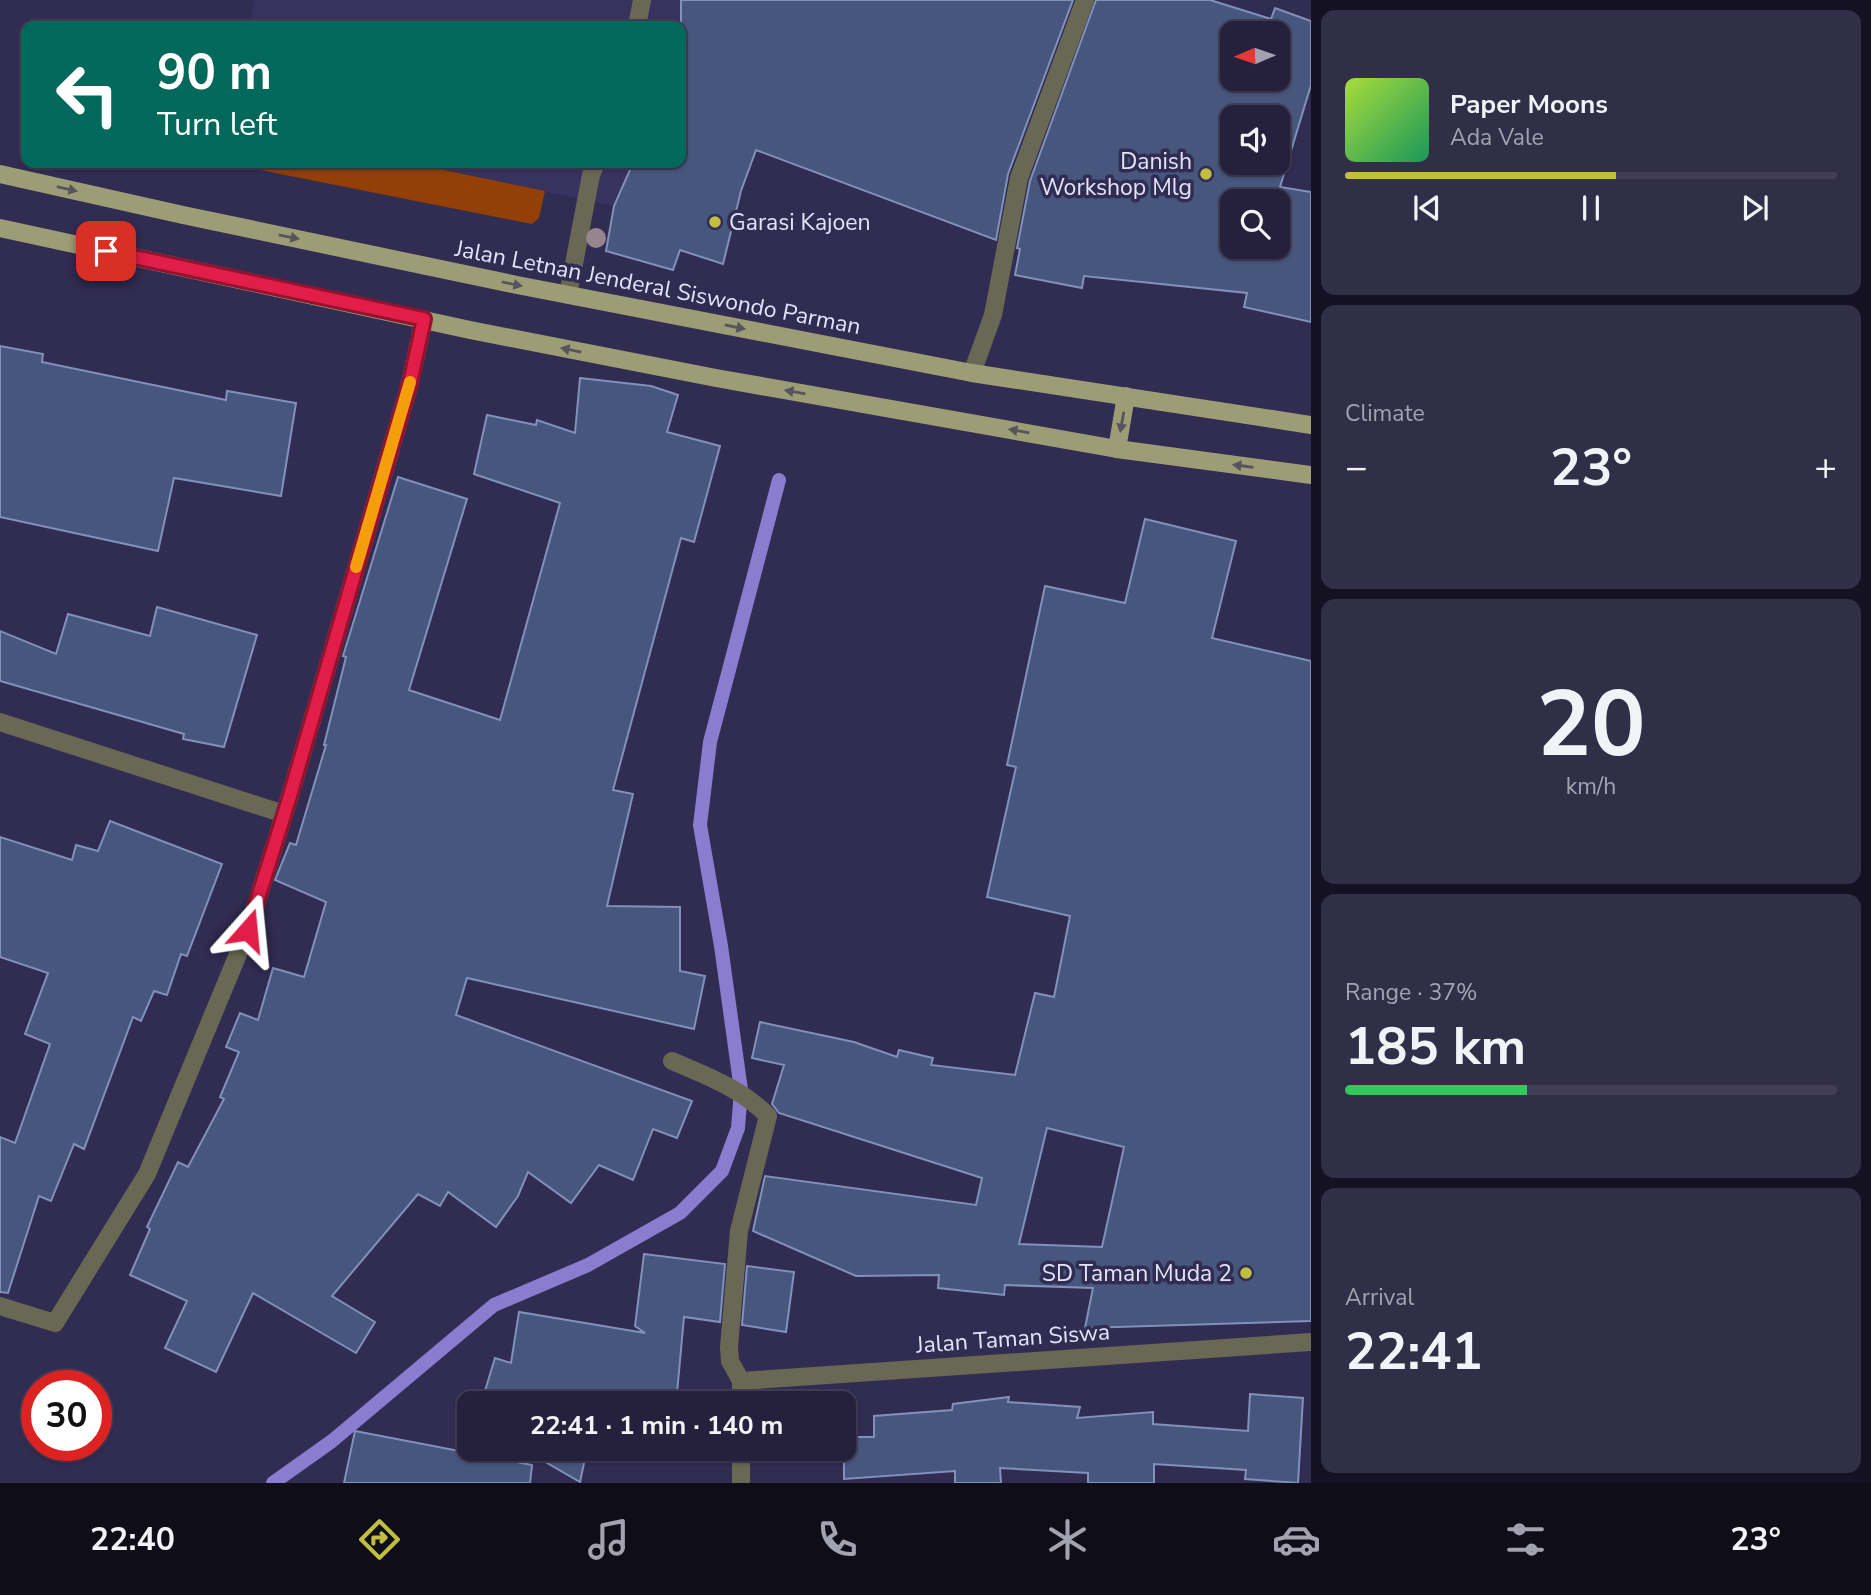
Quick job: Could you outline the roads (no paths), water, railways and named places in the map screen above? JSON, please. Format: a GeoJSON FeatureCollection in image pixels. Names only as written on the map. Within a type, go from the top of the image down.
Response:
{"type":"FeatureCollection","features":[{"type":"Feature","properties":{"kind":"main road","name":"Jalan Letnan Jenderal Siswondo Parman"},"geometry":{"type":"LineString","coordinates":[[0,174],[568,295],[972,373],[1311,425]]}},
{"type":"Feature","properties":{"kind":"main road"},"geometry":{"type":"LineString","coordinates":[[0,228],[424,319],[716,378],[1117,449],[1311,475]]}},
{"type":"Feature","properties":{"kind":"main road"},"geometry":{"type":"LineString","coordinates":[[1117,449],[1126,396]]}},
{"type":"Feature","properties":{"kind":"street"},"geometry":{"type":"LineString","coordinates":[[637,21],[642,0]]}},
{"type":"Feature","properties":{"kind":"street"},"geometry":{"type":"LineString","coordinates":[[972,373],[993,315],[1019,178],[1085,0]]}},
{"type":"Feature","properties":{"kind":"street"},"geometry":{"type":"LineString","coordinates":[[568,295],[594,168]]}},
{"type":"Feature","properties":{"kind":"street"},"geometry":{"type":"LineString","coordinates":[[0,1306],[55,1323],[147,1174],[248,930],[410,383],[424,319]]}},
{"type":"Feature","properties":{"kind":"street"},"geometry":{"type":"LineString","coordinates":[[0,722],[284,814]]}},
{"type":"Feature","properties":{"kind":"street"},"geometry":{"type":"LineString","coordinates":[[672,1061],[721,1082],[755,1102],[768,1116],[739,1231],[729,1347],[730,1362],[741,1381],[741,1391]]}},
{"type":"Feature","properties":{"kind":"street","name":"Jalan Taman Siswa"},"geometry":{"type":"LineString","coordinates":[[741,1381],[1311,1342]]}},
{"type":"Feature","properties":{"kind":"street"},"geometry":{"type":"LineString","coordinates":[[741,1461],[741,1483]]}},
{"type":"Feature","properties":{"kind":"waterway"},"geometry":{"type":"LineString","coordinates":[[273,1483],[332,1441],[494,1305],[588,1265],[680,1213],[722,1171],[738,1128],[741,1090],[721,946],[700,825],[710,742],[779,480]]}},
{"type":"Feature","properties":{"kind":"place","name":"Danish Workshop Mlg"},"geometry":{"type":"Point","coordinates":[1206,174]}},
{"type":"Feature","properties":{"kind":"place","name":"Garasi Kajoen"},"geometry":{"type":"Point","coordinates":[715,222]}},
{"type":"Feature","properties":{"kind":"place","name":"SD Taman Muda 2"},"geometry":{"type":"Point","coordinates":[1246,1273]}}]}
